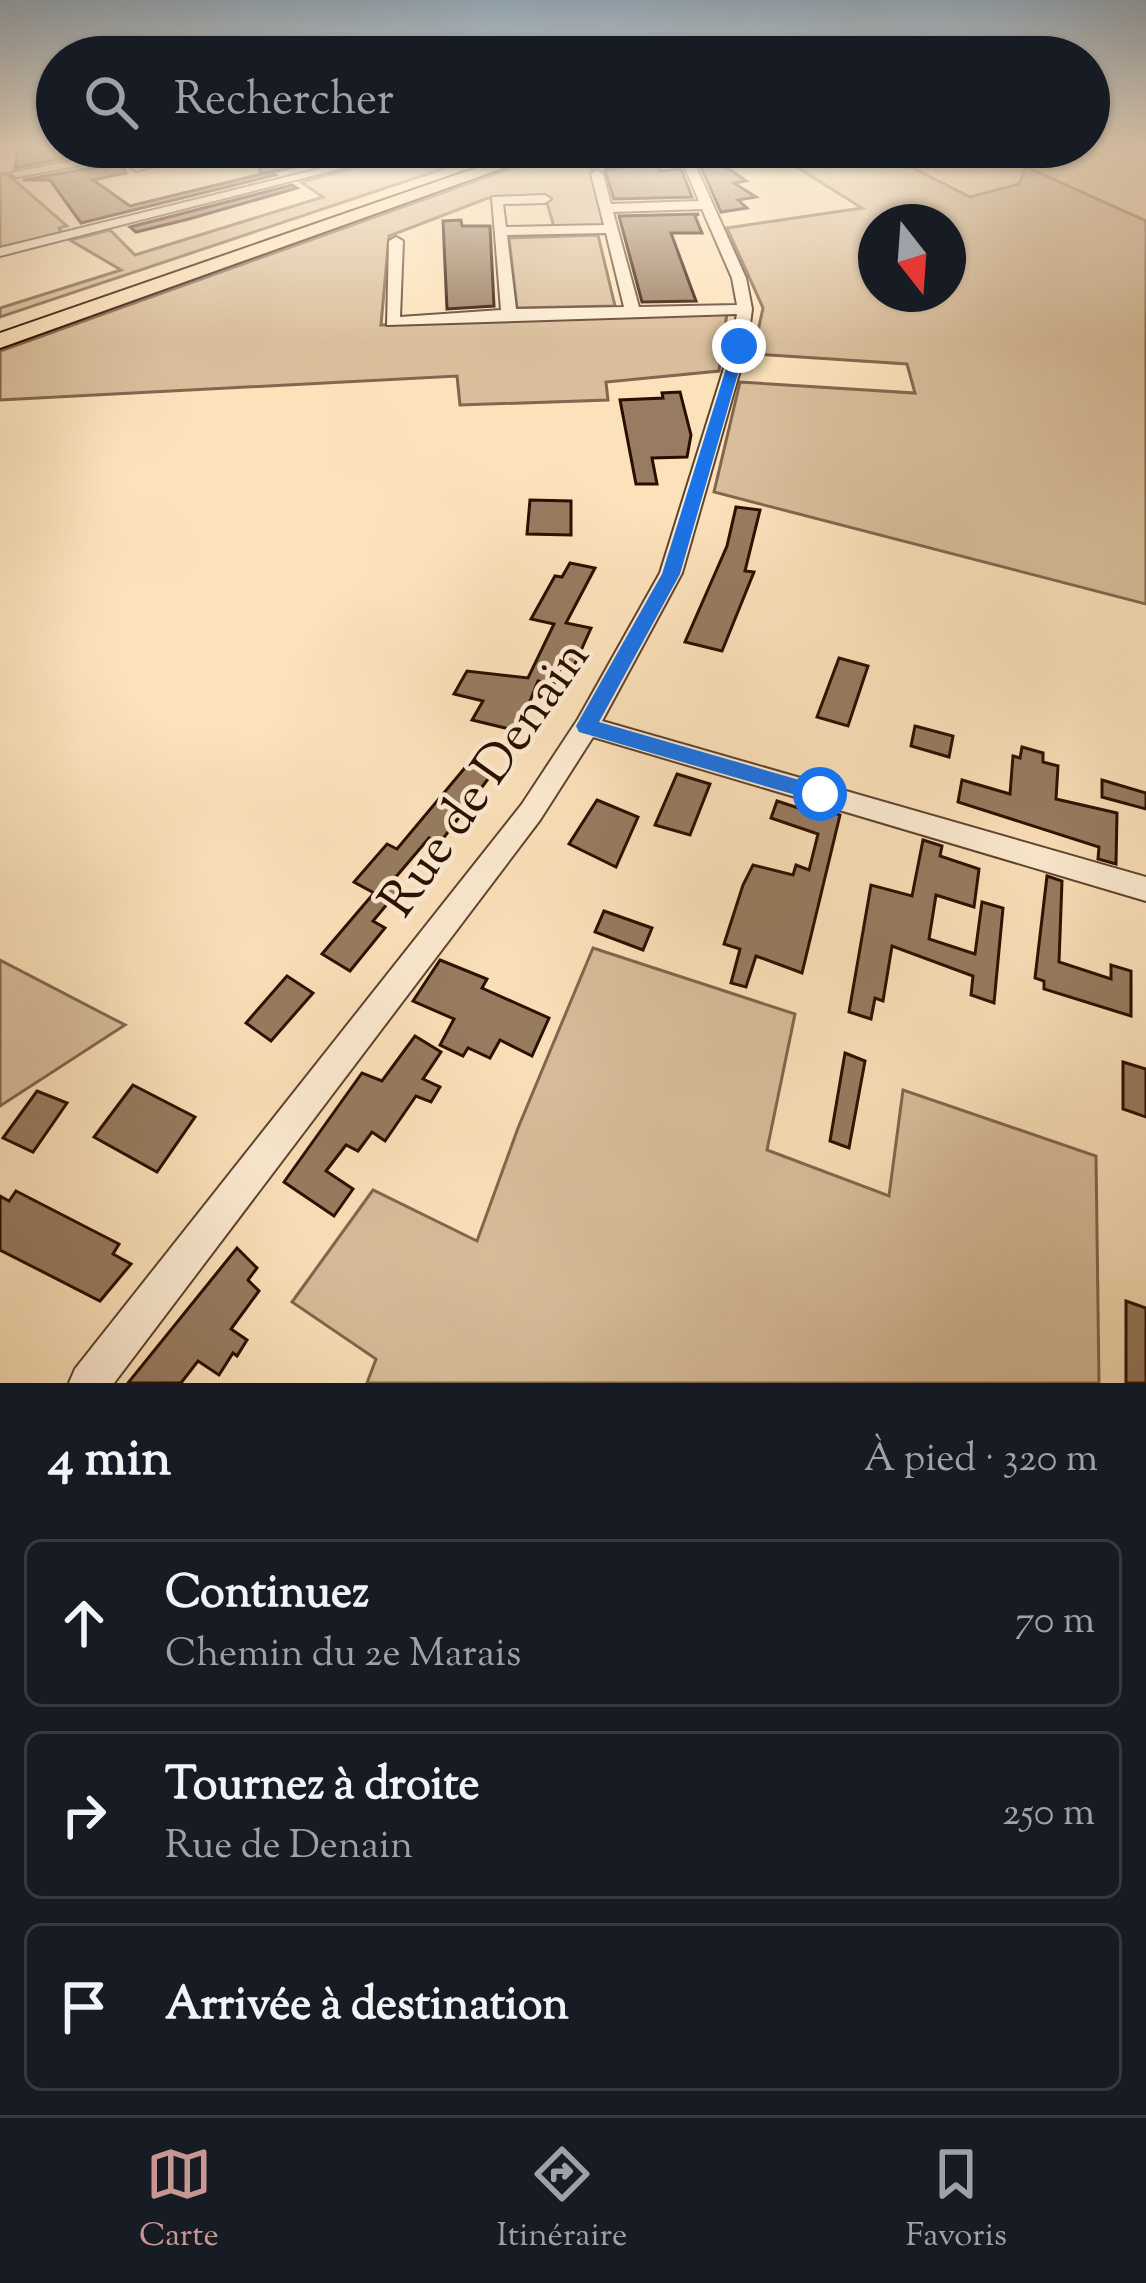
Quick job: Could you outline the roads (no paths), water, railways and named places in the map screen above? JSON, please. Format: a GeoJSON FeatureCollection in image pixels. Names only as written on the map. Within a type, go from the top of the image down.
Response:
{"type":"FeatureCollection","features":[{"type":"Feature","properties":{"kind":"highway"},"geometry":{"type":"LineString","coordinates":[[0,324],[328,214]]}},
{"type":"Feature","properties":{"kind":"highway"},"geometry":{"type":"LineString","coordinates":[[0,341],[364,214]]}},
{"type":"Feature","properties":{"kind":"street"},"geometry":{"type":"LineString","coordinates":[[0,252],[156,214]]}},
{"type":"Feature","properties":{"kind":"street"},"geometry":{"type":"LineString","coordinates":[[497,214],[509,314]]}},
{"type":"Feature","properties":{"kind":"street"},"geometry":{"type":"LineString","coordinates":[[609,214],[633,313]]}},
{"type":"Feature","properties":{"kind":"street","name":"Rue de Denain"},"geometry":{"type":"LineString","coordinates":[[89,1383],[497,857],[586,726],[671,574],[739,346],[745,309],[739,278],[710,214]]}},
{"type":"Feature","properties":{"kind":"street"},"geometry":{"type":"LineString","coordinates":[[499,231],[613,229]]}},
{"type":"Feature","properties":{"kind":"street"},"geometry":{"type":"LineString","coordinates":[[396,242],[392,322],[509,314],[745,309]]}},
{"type":"Feature","properties":{"kind":"street"},"geometry":{"type":"LineString","coordinates":[[586,726],[1146,889]]}}]}
